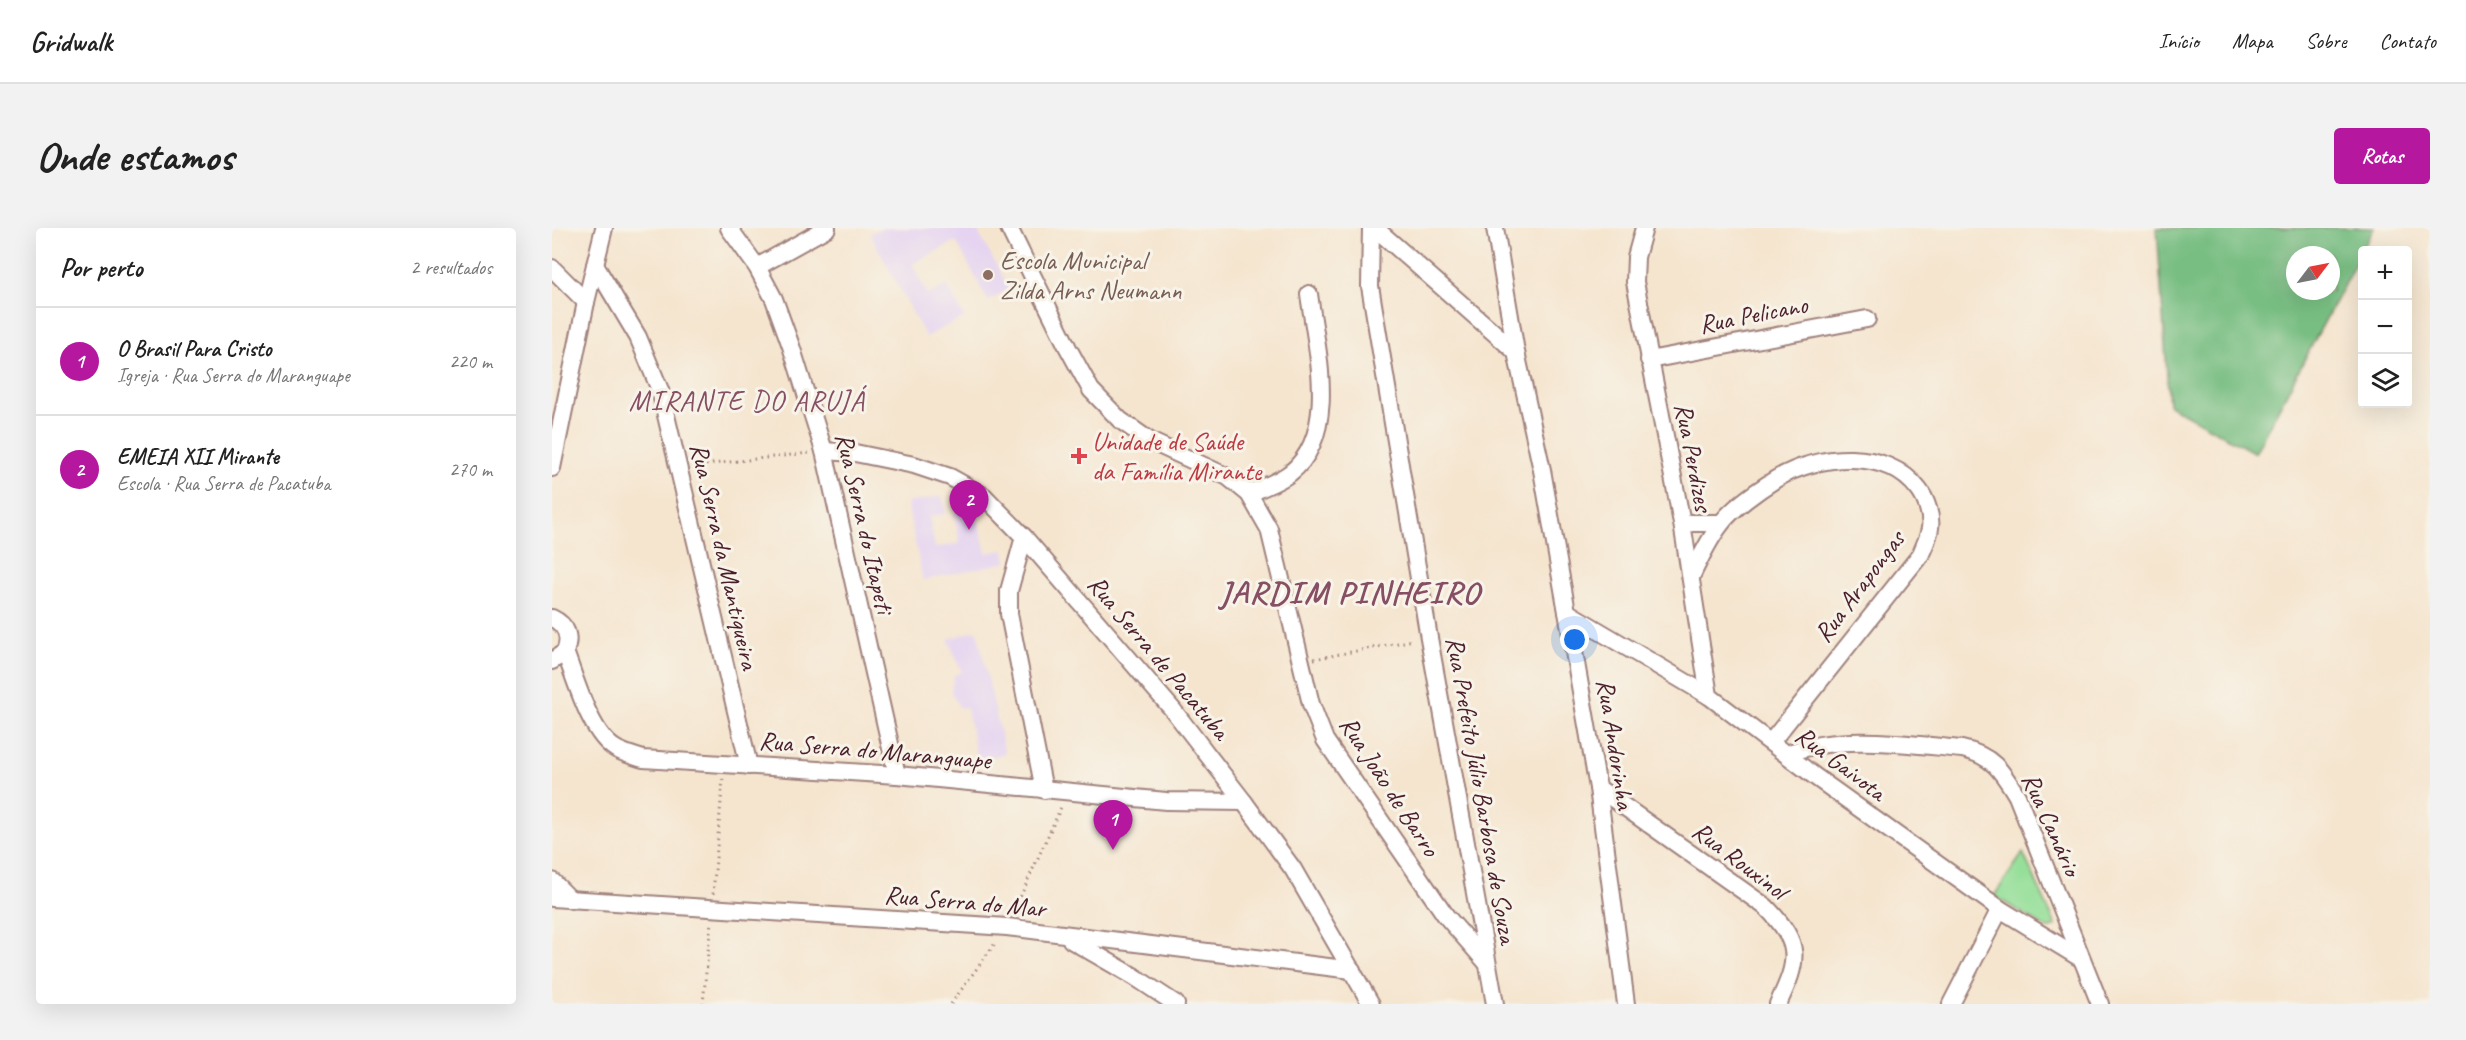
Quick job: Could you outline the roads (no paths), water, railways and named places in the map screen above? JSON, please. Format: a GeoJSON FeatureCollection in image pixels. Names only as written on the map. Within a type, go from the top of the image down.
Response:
{"type":"FeatureCollection","features":[{"type":"Feature","properties":{"kind":"street"},"geometry":{"type":"LineString","coordinates":[[552,468],[586,302],[604,228]]}},
{"type":"Feature","properties":{"kind":"street","name":"Rua Serra do Itapeti"},"geometry":{"type":"LineString","coordinates":[[729,228],[757,267],[774,299],[824,451],[897,775]]}},
{"type":"Feature","properties":{"kind":"street"},"geometry":{"type":"LineString","coordinates":[[757,267],[828,228]]}},
{"type":"Feature","properties":{"kind":"street","name":"Rua João de Barro"},"geometry":{"type":"LineString","coordinates":[[1009,228],[1091,390],[1120,420],[1150,441],[1228,477],[1249,494],[1269,529],[1311,704],[1325,740],[1446,916],[1486,962]]}},
{"type":"Feature","properties":{"kind":"street"},"geometry":{"type":"LineString","coordinates":[[1373,228],[1516,352]]}},
{"type":"Feature","properties":{"kind":"street","name":"Rua Prefeito Júlio Barbosa de Souza"},"geometry":{"type":"LineString","coordinates":[[1373,228],[1370,286],[1429,638],[1495,1004]]}},
{"type":"Feature","properties":{"kind":"street","name":"Rua Andorinha"},"geometry":{"type":"LineString","coordinates":[[1495,228],[1516,352],[1542,470],[1598,788],[1626,1004]]}},
{"type":"Feature","properties":{"kind":"street","name":"Rua Perdizes"},"geometry":{"type":"LineString","coordinates":[[1644,228],[1636,257],[1635,282],[1682,524],[1709,696]]}},
{"type":"Feature","properties":{"kind":"street","name":"Rua Serra da Mantiqueira"},"geometry":{"type":"LineString","coordinates":[[595,265],[638,337],[660,390],[749,766]]}},
{"type":"Feature","properties":{"kind":"street"},"geometry":{"type":"LineString","coordinates":[[552,268],[586,302]]}},
{"type":"Feature","properties":{"kind":"street"},"geometry":{"type":"LineString","coordinates":[[1249,494],[1289,474],[1305,459],[1314,444],[1320,407],[1320,368],[1309,294]]}},
{"type":"Feature","properties":{"kind":"street","name":"Rua Pelicano"},"geometry":{"type":"LineString","coordinates":[[1649,360],[1867,319]]}},
{"type":"Feature","properties":{"kind":"street","name":"Rua Serra de Pacatuba"},"geometry":{"type":"LineString","coordinates":[[824,451],[855,453],[914,465],[950,477],[984,496],[1024,537],[1173,710],[1244,802],[1293,869],[1371,1004]]}},
{"type":"Feature","properties":{"kind":"street","name":"Rua Arapongas"},"geometry":{"type":"LineString","coordinates":[[1691,577],[1721,524],[1779,477],[1823,461],[1843,459],[1871,461],[1895,467],[1911,478],[1926,498],[1931,526],[1921,554],[1771,742]]}},
{"type":"Feature","properties":{"kind":"street"},"geometry":{"type":"LineString","coordinates":[[1682,524],[1721,524]]}},
{"type":"Feature","properties":{"kind":"street"},"geometry":{"type":"LineString","coordinates":[[1024,537],[1010,591],[1009,614],[1044,790]]}},
{"type":"Feature","properties":{"kind":"street","name":"Rua Gaivota"},"geometry":{"type":"LineString","coordinates":[[1567,612],[1709,696],[1869,816],[2000,909],[2080,958]]}},
{"type":"Feature","properties":{"kind":"street","name":"Rua Serra do Maranguape"},"geometry":{"type":"LineString","coordinates":[[552,618],[559,621],[567,632],[568,645],[559,656],[602,736],[614,748],[643,759],[897,775],[1166,801],[1244,802]]}},
{"type":"Feature","properties":{"kind":"street","name":"Rua Canário"},"geometry":{"type":"LineString","coordinates":[[1787,754],[1819,744],[1854,742],[1962,749],[1978,752],[1993,762],[2017,796],[2100,1004]]}},
{"type":"Feature","properties":{"kind":"street","name":"Rua Rouxinol"},"geometry":{"type":"LineString","coordinates":[[1598,788],[1766,907],[1777,919],[1793,947],[1794,962],[1791,978],[1778,1004]]}},
{"type":"Feature","properties":{"kind":"street"},"geometry":{"type":"LineString","coordinates":[[552,881],[572,900]]}},
{"type":"Feature","properties":{"kind":"street","name":"Rua Serra do Mar"},"geometry":{"type":"LineString","coordinates":[[552,898],[1006,927],[1353,970]]}},
{"type":"Feature","properties":{"kind":"street"},"geometry":{"type":"LineString","coordinates":[[1951,1004],[2000,909]]}},
{"type":"Feature","properties":{"kind":"street"},"geometry":{"type":"LineString","coordinates":[[1062,935],[1135,976],[1176,1004]]}},
{"type":"Feature","properties":{"kind":"place","name":"Escola Municipal Zilda Arns Neumann"},"geometry":{"type":"Point","coordinates":[988,275]}},
{"type":"Feature","properties":{"kind":"place","name":"Unidade de Saúde da Família Mirante"},"geometry":{"type":"Point","coordinates":[1079,456]}},
{"type":"Feature","properties":{"kind":"place","name":"EMEIA XII Mirante"},"geometry":{"type":"Point","coordinates":[969,530]}},
{"type":"Feature","properties":{"kind":"place","name":"O Brasil Para Cristo"},"geometry":{"type":"Point","coordinates":[1113,850]}},
{"type":"Feature","properties":{"kind":"district","name":"MIRANTE DO ARUJÁ"},"geometry":{"type":"Point","coordinates":[747,400]}},
{"type":"Feature","properties":{"kind":"district","name":"JARDIM PINHEIRO"},"geometry":{"type":"Point","coordinates":[1350,592]}}]}
